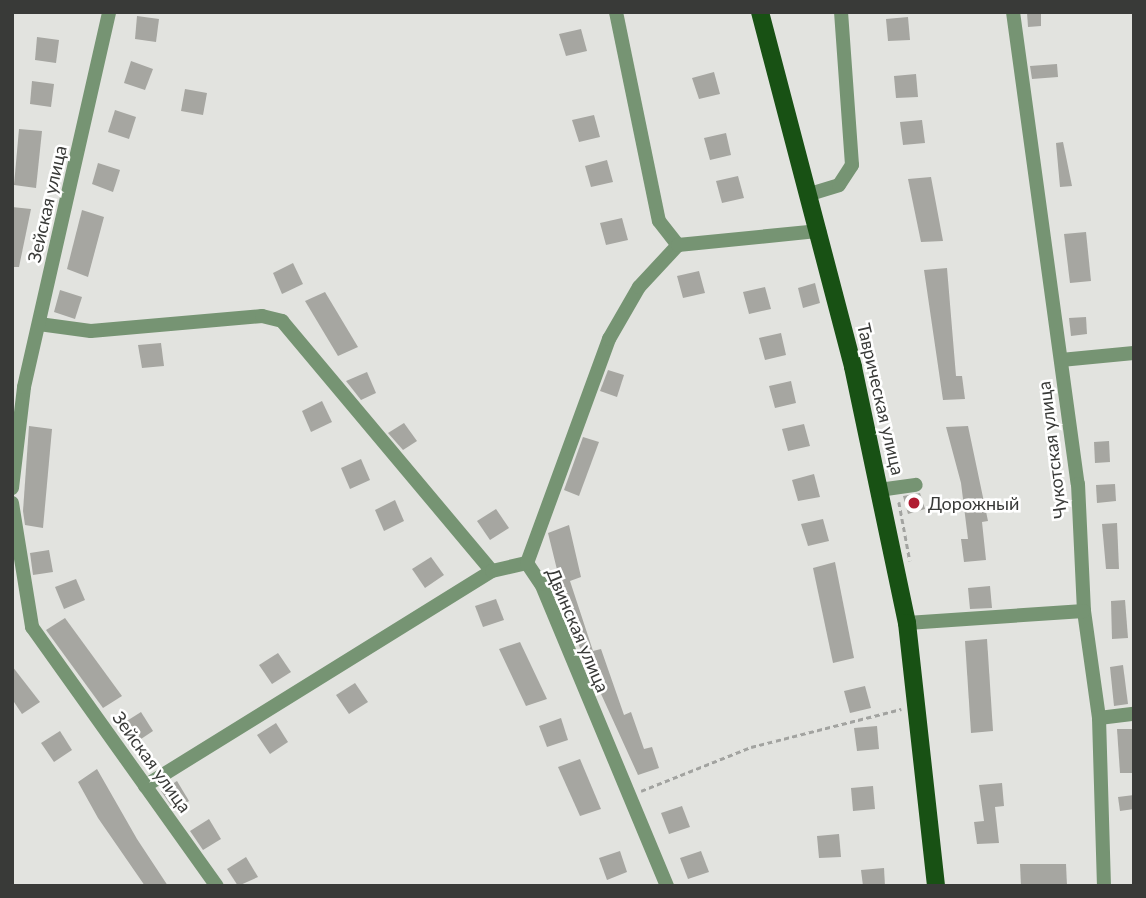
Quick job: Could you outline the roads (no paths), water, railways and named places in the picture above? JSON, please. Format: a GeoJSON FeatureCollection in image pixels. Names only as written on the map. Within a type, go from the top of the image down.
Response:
{"type":"FeatureCollection","features":[{"type":"Feature","properties":{"kind":"main road","name":"Таврическая улица"},"geometry":{"type":"LineString","coordinates":[[760,12],[819,231],[907,623],[936,886]]}},
{"type":"Feature","properties":{"kind":"street","name":"Зейская улица"},"geometry":{"type":"LineString","coordinates":[[12,488],[39,324],[109,12]]}},
{"type":"Feature","properties":{"kind":"street"},"geometry":{"type":"LineString","coordinates":[[616,12],[659,221],[678,245],[819,231]]}},
{"type":"Feature","properties":{"kind":"street"},"geometry":{"type":"LineString","coordinates":[[810,194],[839,185],[852,165],[841,12]]}},
{"type":"Feature","properties":{"kind":"street","name":"Чукотская улица"},"geometry":{"type":"LineString","coordinates":[[1013,12],[1078,484],[1084,611],[1099,718],[1104,886]]}},
{"type":"Feature","properties":{"kind":"street","name":"Двинская улица"},"geometry":{"type":"LineString","coordinates":[[667,886],[541,583],[527,563],[609,338],[625,304],[678,245]]}},
{"type":"Feature","properties":{"kind":"street"},"geometry":{"type":"LineString","coordinates":[[39,324],[91,331],[262,316],[282,320],[445,522],[492,571]]}},
{"type":"Feature","properties":{"kind":"street"},"geometry":{"type":"LineString","coordinates":[[1061,360],[1134,353]]}},
{"type":"Feature","properties":{"kind":"street"},"geometry":{"type":"LineString","coordinates":[[879,490],[916,485]]}},
{"type":"Feature","properties":{"kind":"street","name":"Зейская улица"},"geometry":{"type":"LineString","coordinates":[[12,503],[32,627],[217,886]]}},
{"type":"Feature","properties":{"kind":"street"},"geometry":{"type":"LineString","coordinates":[[145,786],[492,571],[527,563]]}},
{"type":"Feature","properties":{"kind":"street"},"geometry":{"type":"LineString","coordinates":[[907,623],[1084,611]]}},
{"type":"Feature","properties":{"kind":"street"},"geometry":{"type":"LineString","coordinates":[[1099,718],[1134,714]]}},
{"type":"Feature","properties":{"kind":"place","name":"Дорожный"},"geometry":{"type":"Point","coordinates":[914,503]}}]}
